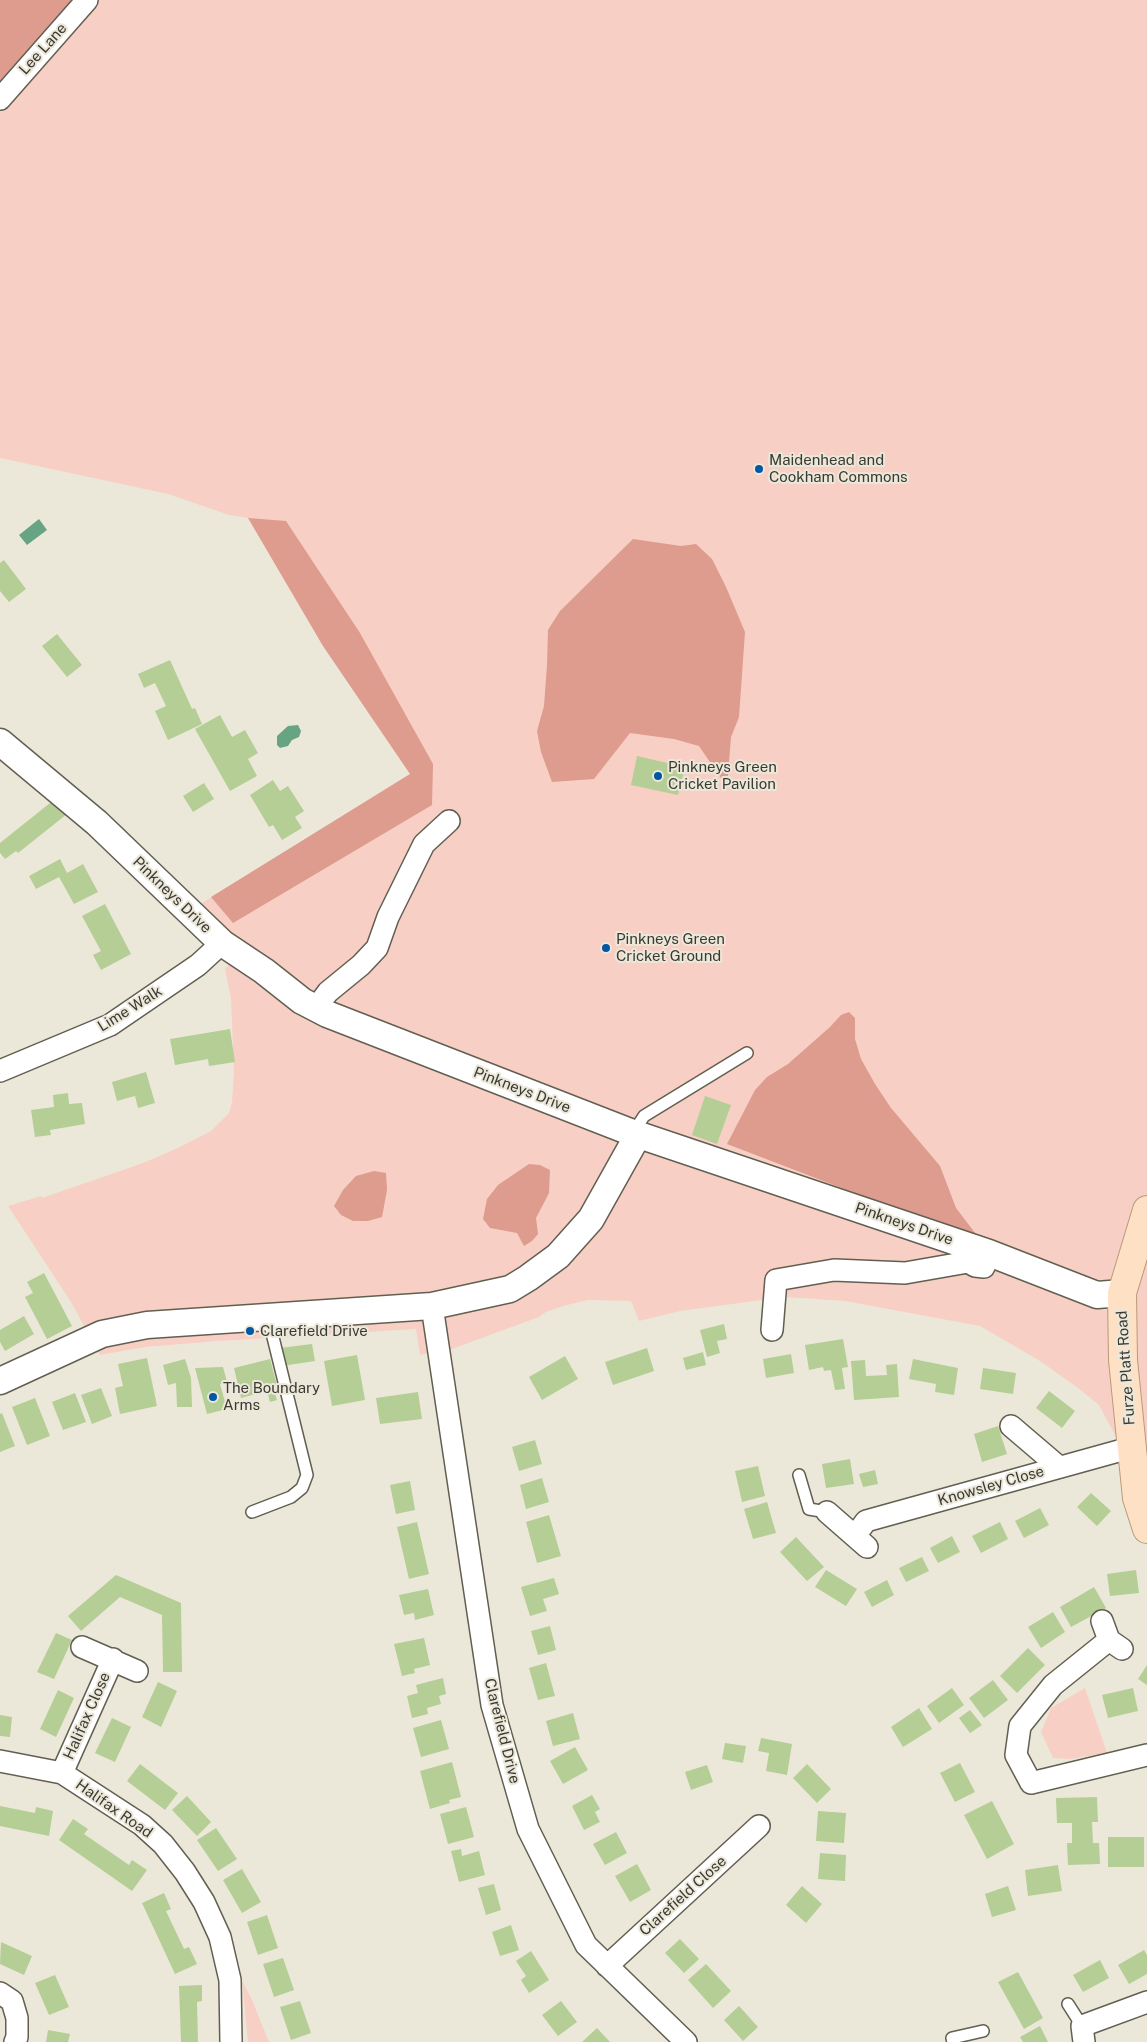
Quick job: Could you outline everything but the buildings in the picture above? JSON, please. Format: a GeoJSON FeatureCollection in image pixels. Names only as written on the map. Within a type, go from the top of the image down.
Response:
{"type":"FeatureCollection","features":[{"type":"Feature","properties":{"kind":"main road","name":"Furze Platt Road"},"geometry":{"type":"LineString","coordinates":[[1147,1210],[1122,1293],[1123,1360],[1137,1498],[1147,1529]]}},
{"type":"Feature","properties":{"kind":"street","name":"Lee Lane"},"geometry":{"type":"LineString","coordinates":[[0,99],[87,0]]}},
{"type":"Feature","properties":{"kind":"street","name":"Pinkneys Drive"},"geometry":{"type":"LineString","coordinates":[[0,742],[97,823],[222,943],[264,971],[302,1001],[327,1014],[636,1134],[989,1253],[1097,1295],[1122,1293]]}},
{"type":"Feature","properties":{"kind":"street"},"geometry":{"type":"LineString","coordinates":[[316,1008],[328,992],[361,965],[377,948],[388,917],[424,844],[449,821]]}},
{"type":"Feature","properties":{"kind":"street","name":"Lime Walk"},"geometry":{"type":"LineString","coordinates":[[0,1071],[110,1025],[198,965],[222,943]]}},
{"type":"Feature","properties":{"kind":"street"},"geometry":{"type":"LineString","coordinates":[[0,1381],[102,1334],[147,1325],[432,1306],[510,1289],[558,1256],[591,1219],[636,1134]]}},
{"type":"Feature","properties":{"kind":"street"},"geometry":{"type":"LineString","coordinates":[[772,1330],[776,1280],[834,1270],[905,1273],[968,1262],[984,1267],[989,1253]]}},
{"type":"Feature","properties":{"kind":"street","name":"Clarefield Drive"},"geometry":{"type":"LineString","coordinates":[[432,1306],[492,1705],[528,1829],[586,1945],[686,2042]]}},
{"type":"Feature","properties":{"kind":"street"},"geometry":{"type":"LineString","coordinates":[[1012,1426],[1059,1467]]}},
{"type":"Feature","properties":{"kind":"street","name":"Knowsley Close"},"geometry":{"type":"LineString","coordinates":[[827,1512],[861,1542],[866,1521],[1133,1447]]}},
{"type":"Feature","properties":{"kind":"street"},"geometry":{"type":"LineString","coordinates":[[1111,1637],[1053,1685],[1020,1726],[1016,1755],[1031,1783],[1147,1754]]}},
{"type":"Feature","properties":{"kind":"street","name":"Halifax Close"},"geometry":{"type":"LineString","coordinates":[[82,1647],[137,1671]]}},
{"type":"Feature","properties":{"kind":"street","name":"Halifax Close"},"geometry":{"type":"LineString","coordinates":[[62,1773],[112,1659]]}},
{"type":"Feature","properties":{"kind":"street","name":"Halifax Road"},"geometry":{"type":"LineString","coordinates":[[0,1761],[62,1773],[142,1825],[163,1844],[185,1872],[204,1902],[220,1937],[230,1980],[231,2042]]}},
{"type":"Feature","properties":{"kind":"street","name":"Clarefield Close"},"geometry":{"type":"LineString","coordinates":[[607,1966],[759,1826]]}},
{"type":"Feature","properties":{"kind":"street"},"geometry":{"type":"LineString","coordinates":[[0,1993],[12,2001],[17,2018],[17,2037],[15,2042]]}},
{"type":"Feature","properties":{"kind":"street"},"geometry":{"type":"LineString","coordinates":[[1083,2034],[1147,2002]]}},
{"type":"Feature","properties":{"kind":"lane"},"geometry":{"type":"LineString","coordinates":[[636,1134],[644,1116],[747,1052]]}},
{"type":"Feature","properties":{"kind":"lane"},"geometry":{"type":"LineString","coordinates":[[252,1512],[292,1497],[302,1488],[307,1475],[268,1317]]}},
{"type":"Feature","properties":{"kind":"lane"},"geometry":{"type":"LineString","coordinates":[[799,1475],[809,1509],[827,1512]]}},
{"type":"Feature","properties":{"kind":"lane"},"geometry":{"type":"LineString","coordinates":[[1068,2004],[1083,2034]]}},
{"type":"Feature","properties":{"kind":"lane"},"geometry":{"type":"LineString","coordinates":[[953,2042],[952,2038],[984,2031]]}},
{"type":"Feature","properties":{"kind":"shaded area"},"geometry":{"type":"Polygon","coordinates":[[[0,0],[81,0],[0,91],[0,0]]]}},
{"type":"Feature","properties":{"kind":"shaded area"},"geometry":{"type":"Polygon","coordinates":[[[94,0],[1147,0],[1147,1461],[1145,1462],[1115,1435],[1099,1405],[1078,1388],[1040,1361],[980,1326],[845,1301],[785,1297],[680,1311],[639,1321],[631,1301],[588,1300],[546,1312],[539,1317],[452,1349],[420,1355],[416,1329],[145,1347],[100,1355],[71,1302],[8,1206],[41,1196],[42,1198],[143,1163],[211,1131],[229,1113],[232,1102],[234,1073],[231,999],[225,969],[237,956],[194,908],[410,774],[323,646],[248,518],[229,515],[168,494],[0,458],[0,108],[94,0]]]}},
{"type":"Feature","properties":{"kind":"shaded area"},"geometry":{"type":"Polygon","coordinates":[[[248,518],[286,521],[360,633],[433,764],[432,805],[233,923],[211,897],[410,774],[323,646],[248,518]]]}},
{"type":"Feature","properties":{"kind":"shaded area"},"geometry":{"type":"Polygon","coordinates":[[[39,519],[47,530],[27,545],[19,535],[39,519]]]}},
{"type":"Feature","properties":{"kind":"shaded area"},"geometry":{"type":"Polygon","coordinates":[[[633,539],[681,546],[696,544],[712,559],[745,632],[739,717],[731,737],[727,787],[699,746],[674,739],[630,733],[594,779],[552,782],[541,752],[537,731],[544,706],[548,630],[560,611],[633,539]]]}},
{"type":"Feature","properties":{"kind":"shaded area"},"geometry":{"type":"Polygon","coordinates":[[[298,725],[301,731],[299,737],[292,740],[288,746],[280,748],[277,745],[277,736],[288,726],[298,725]]]}},
{"type":"Feature","properties":{"kind":"shaded area"},"geometry":{"type":"Polygon","coordinates":[[[849,1012],[855,1018],[855,1039],[861,1059],[875,1084],[891,1108],[940,1166],[956,1208],[982,1242],[727,1144],[755,1090],[767,1077],[788,1064],[841,1015],[849,1012]]]}},
{"type":"Feature","properties":{"kind":"shaded area"},"geometry":{"type":"Polygon","coordinates":[[[529,1164],[540,1165],[550,1170],[549,1193],[536,1218],[538,1234],[524,1246],[517,1233],[490,1228],[483,1219],[487,1199],[498,1185],[529,1164]]]}},
{"type":"Feature","properties":{"kind":"shaded area"},"geometry":{"type":"Polygon","coordinates":[[[374,1171],[386,1173],[387,1190],[382,1217],[368,1221],[353,1221],[341,1215],[334,1206],[343,1190],[356,1176],[374,1171]]]}},
{"type":"Feature","properties":{"kind":"shaded area"},"geometry":{"type":"Polygon","coordinates":[[[1085,1688],[1107,1753],[1070,1759],[1053,1758],[1041,1732],[1051,1708],[1085,1688]]]}},
{"type":"Feature","properties":{"kind":"shaded area"},"geometry":{"type":"Polygon","coordinates":[[[242,1980],[252,2000],[269,2042],[248,2042],[242,1980]]]}},
{"type":"Feature","properties":{"kind":"place","name":"Maidenhead and Cookham Commons"},"geometry":{"type":"Point","coordinates":[759,469]}},
{"type":"Feature","properties":{"kind":"place","name":"Pinkneys Green Cricket Pavilion"},"geometry":{"type":"Point","coordinates":[658,776]}},
{"type":"Feature","properties":{"kind":"place","name":"Pinkneys Green Cricket Ground"},"geometry":{"type":"Point","coordinates":[606,948]}},
{"type":"Feature","properties":{"kind":"place","name":"Clarefield Drive"},"geometry":{"type":"Point","coordinates":[250,1331]}},
{"type":"Feature","properties":{"kind":"place","name":"The Boundary Arms"},"geometry":{"type":"Point","coordinates":[213,1397]}}]}
